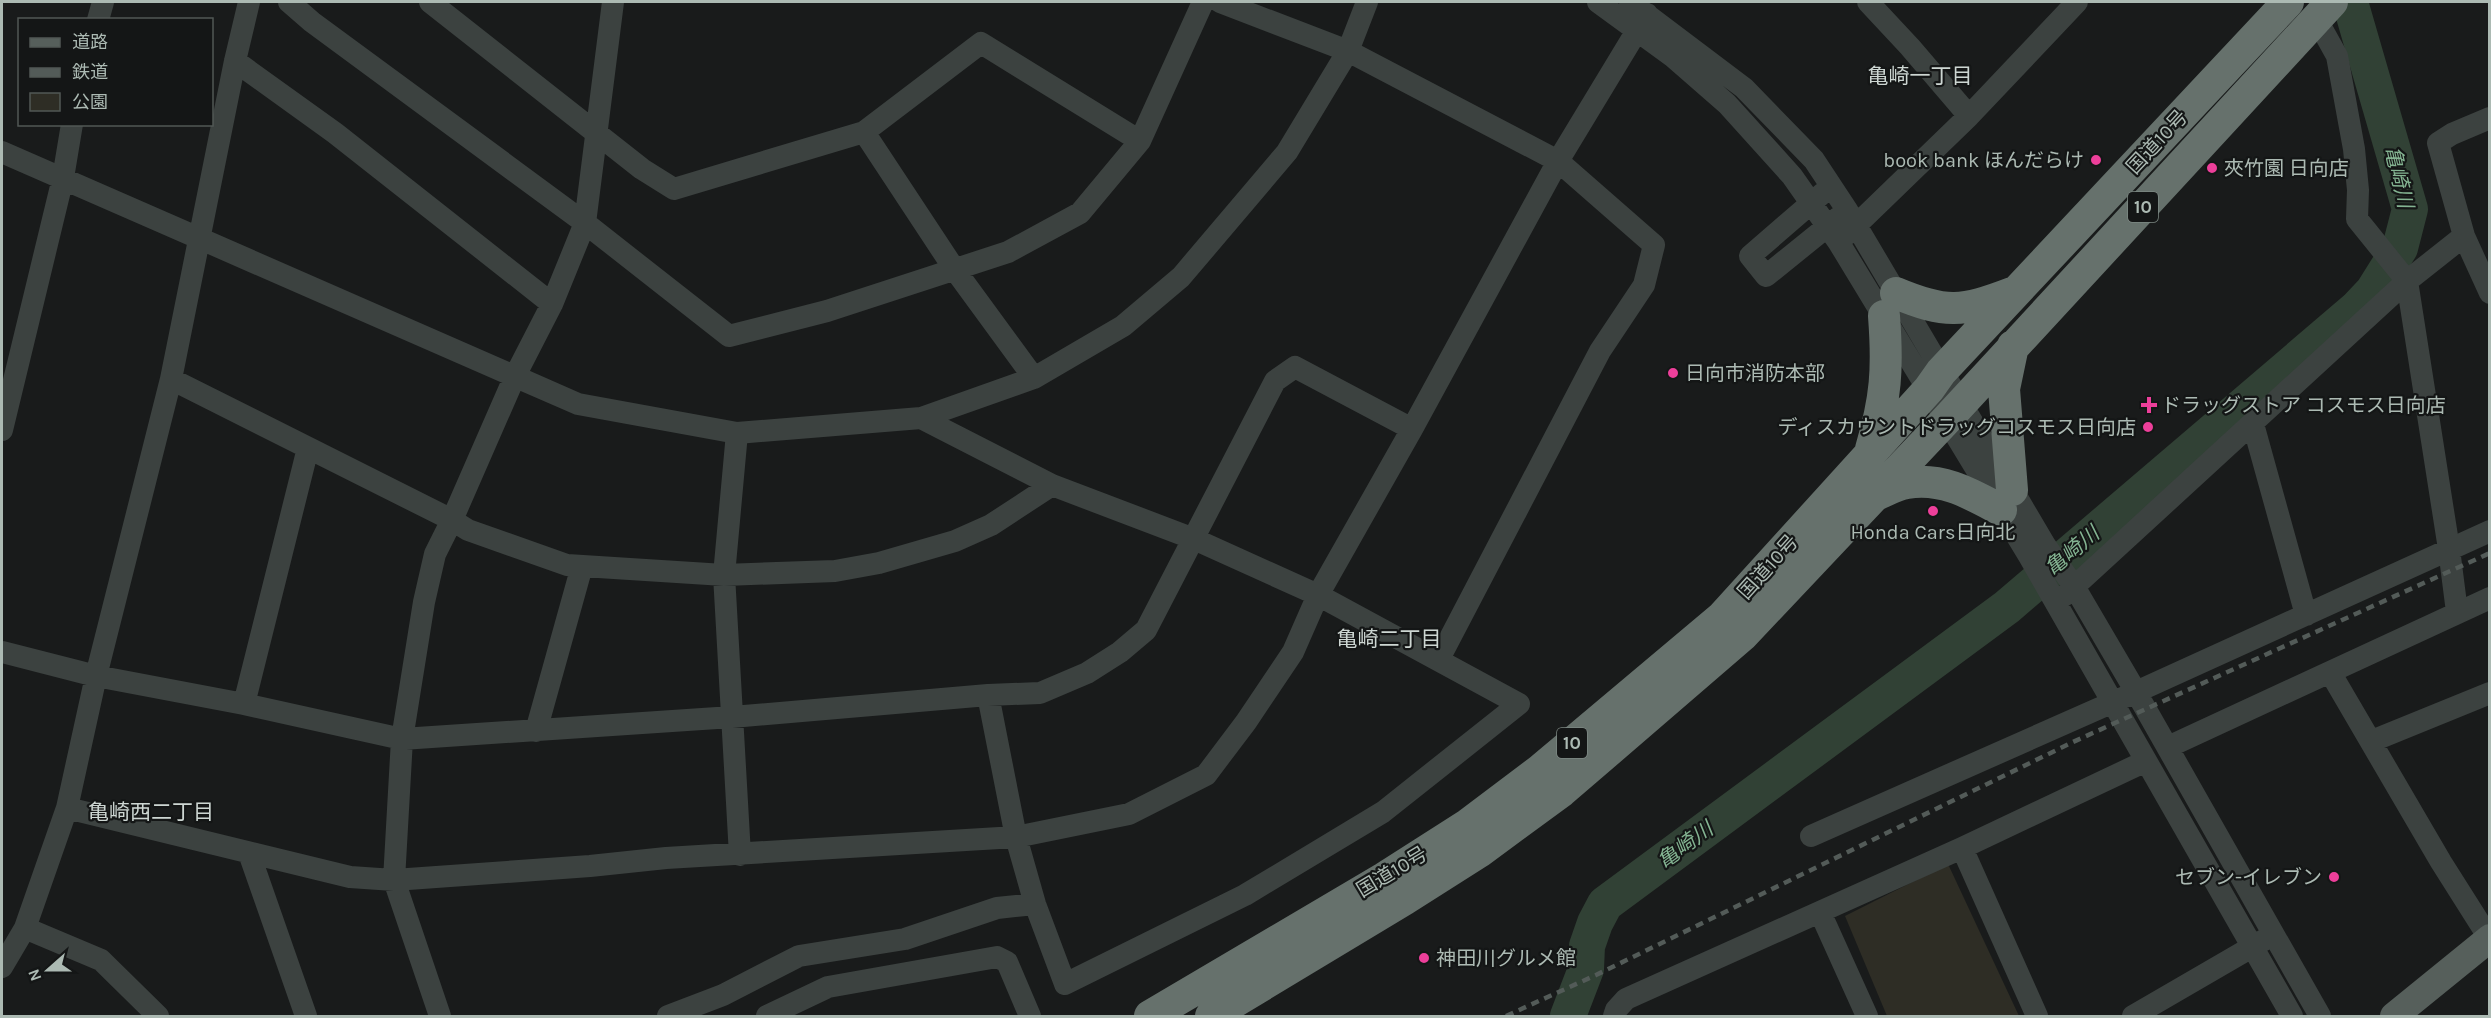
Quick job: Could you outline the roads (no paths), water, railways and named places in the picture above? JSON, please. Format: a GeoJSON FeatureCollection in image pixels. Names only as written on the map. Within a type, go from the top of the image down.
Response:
{"type":"FeatureCollection","features":[{"type":"Feature","properties":{"kind":"highway","name":"国道10号"},"geometry":{"type":"LineString","coordinates":[[1150,1017],[1458,831],[1540,770],[1722,617],[1935,380],[2288,2]]}},
{"type":"Feature","properties":{"kind":"highway","name":"国道10号"},"geometry":{"type":"LineString","coordinates":[[1211,1017],[1479,852],[1562,791],[1742,636],[2324,10]]}},
{"type":"Feature","properties":{"kind":"highway"},"geometry":{"type":"LineString","coordinates":[[1869,455],[1881,415],[1886,386],[1890,304],[1924,305],[1949,309],[1984,303],[2016,292]]}},
{"type":"Feature","properties":{"kind":"highway"},"geometry":{"type":"LineString","coordinates":[[1875,495],[1906,483],[1934,482],[2007,500],[2004,389],[2013,346]]}},
{"type":"Feature","properties":{"kind":"main road"},"geometry":{"type":"LineString","coordinates":[[2394,1017],[2487,943]]}},
{"type":"Feature","properties":{"kind":"street"},"geometry":{"type":"LineString","coordinates":[[99,18],[104,2]]}},
{"type":"Feature","properties":{"kind":"street"},"geometry":{"type":"LineString","coordinates":[[2,967],[25,928],[67,808],[96,676],[171,379],[249,2]]}},
{"type":"Feature","properties":{"kind":"street"},"geometry":{"type":"LineString","coordinates":[[289,2],[312,22],[585,223],[729,336],[827,311],[1008,252],[1080,213],[1140,141],[1203,2]]}},
{"type":"Feature","properties":{"kind":"street"},"geometry":{"type":"LineString","coordinates":[[430,2],[642,169],[674,189],[864,132],[981,43],[1140,141]]}},
{"type":"Feature","properties":{"kind":"street"},"geometry":{"type":"LineString","coordinates":[[440,1017],[394,880],[402,739],[424,602],[435,554],[515,376],[552,304],[585,223],[613,2]]}},
{"type":"Feature","properties":{"kind":"street"},"geometry":{"type":"LineString","coordinates":[[1221,2],[1348,51],[1558,162],[1654,244],[1644,285],[1600,351],[1439,659]]}},
{"type":"Feature","properties":{"kind":"street"},"geometry":{"type":"LineString","coordinates":[[2,152],[578,404],[737,433],[921,418],[1034,378],[1123,326],[1181,277],[1287,152],[1348,51],[1367,2]]}},
{"type":"Feature","properties":{"kind":"street"},"geometry":{"type":"LineString","coordinates":[[1598,2],[1638,15],[1744,88],[1814,160],[1851,218],[1890,304],[2037,551],[2056,603],[2292,1017]]}},
{"type":"Feature","properties":{"kind":"street"},"geometry":{"type":"LineString","coordinates":[[1868,2],[1969,116]]}},
{"type":"Feature","properties":{"kind":"street"},"geometry":{"type":"LineString","coordinates":[[1831,186],[1750,256],[1766,276],[1834,235],[1969,116],[2070,4]]}},
{"type":"Feature","properties":{"kind":"street"},"geometry":{"type":"LineString","coordinates":[[2324,10],[2337,56],[2354,149],[2358,190],[2357,219],[2408,281],[2457,612]]}},
{"type":"Feature","properties":{"kind":"street"},"geometry":{"type":"LineString","coordinates":[[67,808],[350,877],[394,880],[590,867],[666,858],[1016,837],[1128,814],[1206,775],[1246,722],[1293,652],[1318,595],[1412,429],[1638,15]]}},
{"type":"Feature","properties":{"kind":"street"},"geometry":{"type":"LineString","coordinates":[[1638,15],[1672,56],[1727,104],[1792,176],[1834,235],[1890,304]]}},
{"type":"Feature","properties":{"kind":"street"},"geometry":{"type":"LineString","coordinates":[[235,61],[335,133],[552,304]]}},
{"type":"Feature","properties":{"kind":"street"},"geometry":{"type":"LineString","coordinates":[[2490,118],[2452,134],[2438,143],[2464,236],[2490,293]]}},
{"type":"Feature","properties":{"kind":"street"},"geometry":{"type":"LineString","coordinates":[[2,430],[63,178],[72,126]]}},
{"type":"Feature","properties":{"kind":"street"},"geometry":{"type":"LineString","coordinates":[[864,132],[955,270],[1034,378]]}},
{"type":"Feature","properties":{"kind":"street"},"geometry":{"type":"LineString","coordinates":[[2056,603],[2408,281],[2464,236]]}},
{"type":"Feature","properties":{"kind":"street"},"geometry":{"type":"LineString","coordinates":[[2,652],[96,676],[244,704],[402,739],[1040,693],[1087,673],[1119,652],[1146,630],[1275,381],[1295,367],[1412,429]]}},
{"type":"Feature","properties":{"kind":"street"},"geometry":{"type":"LineString","coordinates":[[171,379],[468,530],[567,565],[724,575],[835,571],[916,554],[991,525],[1052,485]]}},
{"type":"Feature","properties":{"kind":"street"},"geometry":{"type":"LineString","coordinates":[[921,418],[1052,485],[1194,539],[1318,595],[1519,704],[1383,812],[1245,895],[1065,984],[1035,904],[1016,837],[988,695]]}},
{"type":"Feature","properties":{"kind":"street"},"geometry":{"type":"LineString","coordinates":[[2253,424],[2306,615]]}},
{"type":"Feature","properties":{"kind":"street"},"geometry":{"type":"LineString","coordinates":[[737,433],[724,575],[740,855]]}},
{"type":"Feature","properties":{"kind":"street"},"geometry":{"type":"LineString","coordinates":[[244,704],[308,448]]}},
{"type":"Feature","properties":{"kind":"street"},"geometry":{"type":"LineString","coordinates":[[1811,836],[2114,702],[2490,531]]}},
{"type":"Feature","properties":{"kind":"street"},"geometry":{"type":"LineString","coordinates":[[2037,551],[2074,588],[2168,747],[2320,1017]]}},
{"type":"Feature","properties":{"kind":"street"},"geometry":{"type":"LineString","coordinates":[[536,730],[582,566]]}},
{"type":"Feature","properties":{"kind":"street"},"geometry":{"type":"LineString","coordinates":[[2168,747],[2490,598]]}},
{"type":"Feature","properties":{"kind":"street"},"geometry":{"type":"LineString","coordinates":[[2330,672],[2487,943]]}},
{"type":"Feature","properties":{"kind":"street"},"geometry":{"type":"LineString","coordinates":[[2372,741],[2490,693]]}},
{"type":"Feature","properties":{"kind":"street"},"geometry":{"type":"LineString","coordinates":[[1614,1017],[1616,1010],[1626,999],[1962,848],[2146,761]]}},
{"type":"Feature","properties":{"kind":"street"},"geometry":{"type":"LineString","coordinates":[[1962,848],[2037,1017]]}},
{"type":"Feature","properties":{"kind":"street"},"geometry":{"type":"LineString","coordinates":[[249,853],[306,1017]]}},
{"type":"Feature","properties":{"kind":"street"},"geometry":{"type":"LineString","coordinates":[[668,1017],[723,995],[799,956],[905,939],[997,908],[1035,904]]}},
{"type":"Feature","properties":{"kind":"street"},"geometry":{"type":"LineString","coordinates":[[1820,912],[1867,1017]]}},
{"type":"Feature","properties":{"kind":"street"},"geometry":{"type":"LineString","coordinates":[[25,928],[101,960],[158,1017]]}},
{"type":"Feature","properties":{"kind":"street"},"geometry":{"type":"LineString","coordinates":[[2133,1017],[2253,948],[2273,934]]}},
{"type":"Feature","properties":{"kind":"street"},"geometry":{"type":"LineString","coordinates":[[767,1017],[828,987],[997,957],[1007,962],[1030,1017]]}},
{"type":"Feature","properties":{"kind":"waterway","name":"亀崎川"},"geometry":{"type":"LineString","coordinates":[[1568,1016],[1586,969],[1587,946],[1605,904],[2007,607],[2356,309],[2373,291],[2400,248],[2410,209],[2350,2]]}},
{"type":"Feature","properties":{"kind":"railway"},"geometry":{"type":"LineString","coordinates":[[1506,1016],[1596,975],[2073,742],[2490,553]]}},
{"type":"Feature","properties":{"kind":"place","name":"book bank ほんだらけ"},"geometry":{"type":"Point","coordinates":[2096,160]}},
{"type":"Feature","properties":{"kind":"place","name":"夾竹園 日向店"},"geometry":{"type":"Point","coordinates":[2212,168]}},
{"type":"Feature","properties":{"kind":"place","name":"日向市消防本部"},"geometry":{"type":"Point","coordinates":[1673,373]}},
{"type":"Feature","properties":{"kind":"place","name":"ドラッグストア コスモス日向店"},"geometry":{"type":"Point","coordinates":[2149,405]}},
{"type":"Feature","properties":{"kind":"place","name":"ディスカウントドラッグコスモス日向店"},"geometry":{"type":"Point","coordinates":[2148,427]}},
{"type":"Feature","properties":{"kind":"place","name":"Honda Cars日向北"},"geometry":{"type":"Point","coordinates":[1933,511]}},
{"type":"Feature","properties":{"kind":"place","name":"セブン-イレブン"},"geometry":{"type":"Point","coordinates":[2334,877]}},
{"type":"Feature","properties":{"kind":"place","name":"神田川グルメ館"},"geometry":{"type":"Point","coordinates":[1424,958]}},
{"type":"Feature","properties":{"kind":"district","name":"亀崎一丁目"},"geometry":{"type":"Point","coordinates":[1920,76]}},
{"type":"Feature","properties":{"kind":"district","name":"亀崎二丁目"},"geometry":{"type":"Point","coordinates":[1389,639]}},
{"type":"Feature","properties":{"kind":"district","name":"亀崎西二丁目"},"geometry":{"type":"Point","coordinates":[151,812]}}]}
